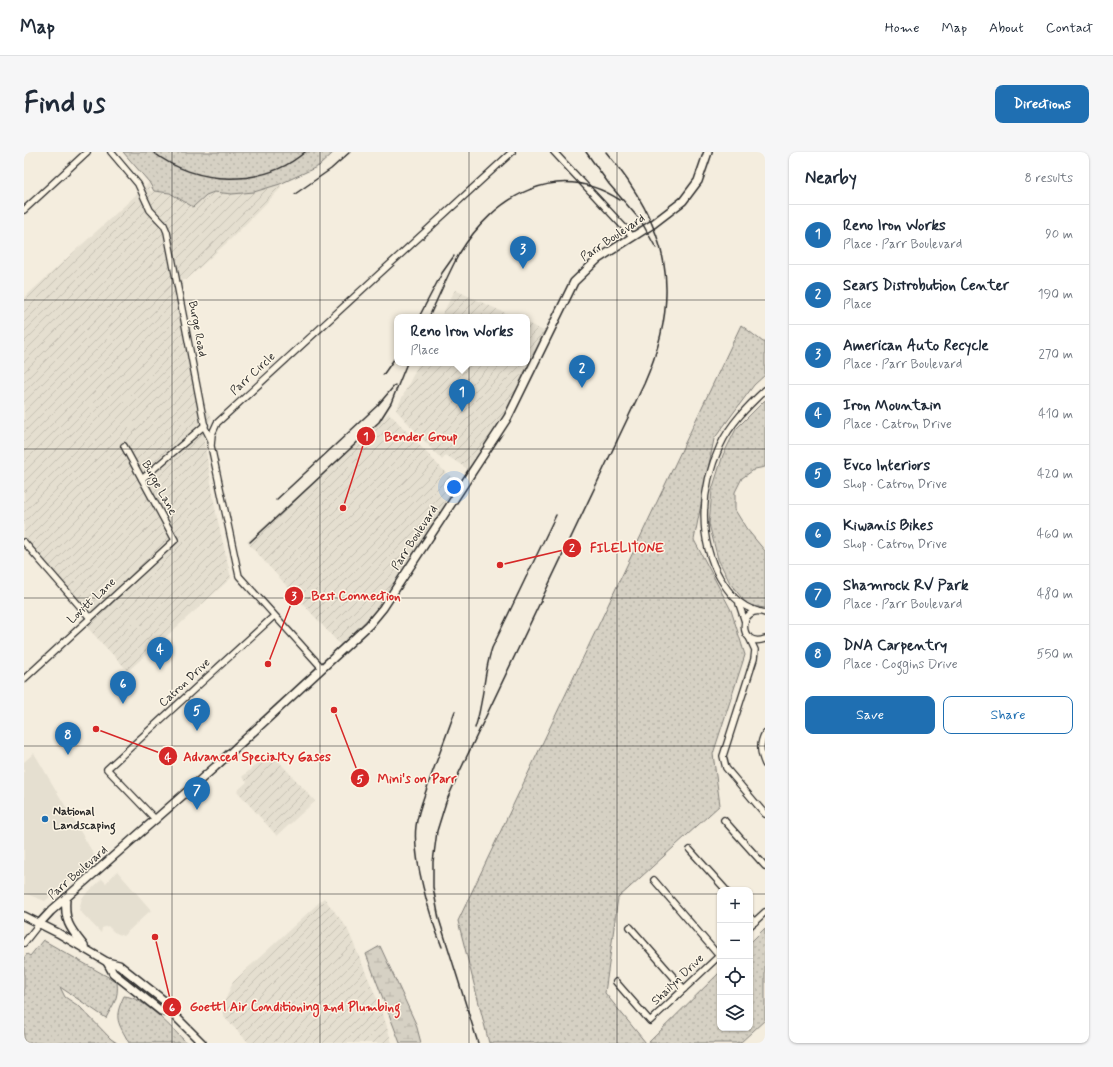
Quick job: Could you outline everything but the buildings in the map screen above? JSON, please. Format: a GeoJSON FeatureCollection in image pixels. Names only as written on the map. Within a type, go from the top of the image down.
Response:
{"type":"FeatureCollection","features":[{"type":"Feature","properties":{"kind":"main road","name":"Parr Boulevard"},"geometry":{"type":"LineString","coordinates":[[39,924],[66,898],[156,820],[369,625],[383,608],[516,403],[574,282],[589,266],[665,216],[683,201],[698,181],[708,152]]}},
{"type":"Feature","properties":{"kind":"main road"},"geometry":{"type":"LineString","coordinates":[[66,898],[64,912],[67,923],[88,950]]}},
{"type":"Feature","properties":{"kind":"main road"},"geometry":{"type":"LineString","coordinates":[[24,916],[88,950],[107,962],[113,973],[161,1010],[172,1013],[202,1043]]}},
{"type":"Feature","properties":{"kind":"street"},"geometry":{"type":"LineString","coordinates":[[24,210],[87,152]]}},
{"type":"Feature","properties":{"kind":"street","name":"Burge Road"},"geometry":{"type":"LineString","coordinates":[[112,152],[138,184],[150,210],[161,222],[167,232],[205,426],[211,440]]}},
{"type":"Feature","properties":{"kind":"street","name":"Parr Circle"},"geometry":{"type":"LineString","coordinates":[[211,440],[217,423],[512,152]]}},
{"type":"Feature","properties":{"kind":"street"},"geometry":{"type":"LineString","coordinates":[[554,152],[633,237]]}},
{"type":"Feature","properties":{"kind":"street"},"geometry":{"type":"LineString","coordinates":[[745,622],[738,602],[718,574],[708,547],[704,517],[706,496],[712,466],[720,445],[743,412],[765,390]]}},
{"type":"Feature","properties":{"kind":"street"},"geometry":{"type":"LineString","coordinates":[[142,480],[205,426]]}},
{"type":"Feature","properties":{"kind":"street"},"geometry":{"type":"LineString","coordinates":[[211,440],[236,568],[244,584],[322,668]]}},
{"type":"Feature","properties":{"kind":"street","name":"Burge Lane"},"geometry":{"type":"LineString","coordinates":[[124,446],[175,540]]}},
{"type":"Feature","properties":{"kind":"street","name":"Lovitt Lane"},"geometry":{"type":"LineString","coordinates":[[24,678],[175,540]]}},
{"type":"Feature","properties":{"kind":"street"},"geometry":{"type":"LineString","coordinates":[[24,542],[90,618]]}},
{"type":"Feature","properties":{"kind":"street"},"geometry":{"type":"LineString","coordinates":[[738,602],[745,607],[765,613]]}},
{"type":"Feature","properties":{"kind":"street"},"geometry":{"type":"LineString","coordinates":[[757,611],[748,616],[745,622],[744,629],[755,650],[754,659],[723,756],[726,768],[765,814]]}},
{"type":"Feature","properties":{"kind":"street","name":"Catron Drive"},"geometry":{"type":"LineString","coordinates":[[156,820],[107,769],[274,616]]}},
{"type":"Feature","properties":{"kind":"street"},"geometry":{"type":"LineString","coordinates":[[749,637],[753,640],[764,640]]}},
{"type":"Feature","properties":{"kind":"street"},"geometry":{"type":"LineString","coordinates":[[755,650],[764,640]]}},
{"type":"Feature","properties":{"kind":"street"},"geometry":{"type":"LineString","coordinates":[[765,733],[762,738],[760,753],[765,764]]}},
{"type":"Feature","properties":{"kind":"street"},"geometry":{"type":"LineString","coordinates":[[724,820],[765,866]]}},
{"type":"Feature","properties":{"kind":"street"},"geometry":{"type":"LineString","coordinates":[[690,850],[723,887]]}},
{"type":"Feature","properties":{"kind":"street"},"geometry":{"type":"LineString","coordinates":[[654,880],[717,952]]}},
{"type":"Feature","properties":{"kind":"street"},"geometry":{"type":"LineString","coordinates":[[753,923],[765,912]]}},
{"type":"Feature","properties":{"kind":"street"},"geometry":{"type":"LineString","coordinates":[[24,943],[39,924]]}},
{"type":"Feature","properties":{"kind":"street"},"geometry":{"type":"LineString","coordinates":[[630,928],[684,989]]}},
{"type":"Feature","properties":{"kind":"street","name":"Shailyn Drive"},"geometry":{"type":"LineString","coordinates":[[616,982],[650,1022],[717,958]]}},
{"type":"Feature","properties":{"kind":"shaded area"},"geometry":{"type":"Polygon","coordinates":[[[149,183],[150,191],[170,193],[192,207],[206,195],[214,192],[254,192],[280,184],[281,188],[233,237],[186,280],[182,280],[185,314],[202,405],[212,417],[205,428],[204,440],[216,513],[231,578],[128,671],[84,624],[90,618],[24,542],[24,298],[149,183]]]}},
{"type":"Feature","properties":{"kind":"shaded area"},"geometry":{"type":"Polygon","coordinates":[[[455,290],[507,314],[443,314],[455,290]]]}},
{"type":"Feature","properties":{"kind":"shaded area"},"geometry":{"type":"Polygon","coordinates":[[[530,324],[548,333],[515,403],[472,472],[446,455],[442,460],[396,410],[418,366],[530,366],[530,324]]]}},
{"type":"Feature","properties":{"kind":"shaded area"},"geometry":{"type":"Polygon","coordinates":[[[389,413],[441,468],[463,486],[383,608],[343,648],[247,542],[389,413]]]}},
{"type":"Feature","properties":{"kind":"shaded area"},"geometry":{"type":"Polygon","coordinates":[[[270,752],[315,801],[277,836],[237,791],[247,782],[242,777],[270,752]]]}},
{"type":"Feature","properties":{"kind":"shaded area","name":"National Landscaping"},"geometry":{"type":"Polygon","coordinates":[[[34,753],[96,858],[45,901],[24,893],[24,762],[34,753]]]}},
{"type":"Feature","properties":{"kind":"shaded area"},"geometry":{"type":"Polygon","coordinates":[[[117,871],[151,910],[123,936],[114,932],[108,926],[102,928],[101,933],[79,910],[82,898],[102,879],[106,883],[117,871]]]}},
{"type":"Feature","properties":{"kind":"shaded area"},"geometry":{"type":"Polygon","coordinates":[[[324,898],[347,928],[382,1011],[392,1043],[249,1043],[223,1016],[223,1005],[233,982],[324,898]]]}},
{"type":"Feature","properties":{"kind":"green space"},"geometry":{"type":"Polygon","coordinates":[[[123,152],[334,152],[319,166],[280,184],[254,192],[232,194],[214,192],[206,195],[193,207],[170,193],[154,191],[149,182],[123,152]]]}},
{"type":"Feature","properties":{"kind":"green space"},"geometry":{"type":"Polygon","coordinates":[[[741,325],[765,342],[765,375],[754,385],[714,439],[694,540],[731,610],[745,655],[713,754],[720,805],[618,898],[605,993],[646,1043],[489,1043],[458,921],[741,325]]]}},
{"type":"Feature","properties":{"kind":"green space"},"geometry":{"type":"Polygon","coordinates":[[[765,400],[765,467],[755,469],[742,478],[735,492],[735,510],[746,528],[765,551],[765,608],[751,606],[745,602],[730,583],[718,559],[709,524],[712,490],[723,455],[736,429],[765,400]]]}},
{"type":"Feature","properties":{"kind":"green space"},"geometry":{"type":"Polygon","coordinates":[[[765,928],[765,1020],[740,1043],[648,1043],[717,975],[717,1031],[753,1031],[753,940],[765,928]]]}},
{"type":"Feature","properties":{"kind":"green space"},"geometry":{"type":"Polygon","coordinates":[[[43,940],[117,982],[116,997],[106,1018],[60,987],[65,997],[80,1007],[111,1039],[117,1043],[24,1043],[24,958],[27,954],[30,956],[43,940]]]}},
{"type":"Feature","properties":{"kind":"green space"},"geometry":{"type":"Polygon","coordinates":[[[380,946],[416,1024],[421,1043],[400,1043],[366,954],[380,946]]]}},
{"type":"Feature","properties":{"kind":"green space"},"geometry":{"type":"Polygon","coordinates":[[[124,996],[132,998],[149,1008],[166,1022],[187,1043],[129,1043],[118,1020],[119,1010],[124,996]]]}},
{"type":"Feature","properties":{"kind":"railway"},"geometry":{"type":"LineString","coordinates":[[153,152],[170,163],[189,171],[209,176],[229,178],[250,177],[270,172],[288,164],[305,152]]}},
{"type":"Feature","properties":{"kind":"railway"},"geometry":{"type":"LineString","coordinates":[[295,194],[331,169],[350,152]]}},
{"type":"Feature","properties":{"kind":"railway"},"geometry":{"type":"LineString","coordinates":[[586,152],[609,184],[641,221],[656,248]]}},
{"type":"Feature","properties":{"kind":"railway"},"geometry":{"type":"LineString","coordinates":[[478,1043],[439,919],[433,887],[433,862],[437,831],[446,802],[458,775],[644,384],[656,351],[664,320],[666,290],[664,262],[656,234],[644,207],[627,180],[606,152]]}},
{"type":"Feature","properties":{"kind":"railway"},"geometry":{"type":"LineString","coordinates":[[430,314],[459,254],[473,233],[490,215],[509,201],[529,190],[551,184],[573,183],[596,188],[620,200]]}},
{"type":"Feature","properties":{"kind":"railway"},"geometry":{"type":"LineString","coordinates":[[421,314],[442,273],[454,256]]}},
{"type":"Feature","properties":{"kind":"railway"},"geometry":{"type":"LineString","coordinates":[[383,375],[394,359]]}},
{"type":"Feature","properties":{"kind":"railway"},"geometry":{"type":"LineString","coordinates":[[250,542],[379,422],[391,403],[406,366]]}},
{"type":"Feature","properties":{"kind":"railway"},"geometry":{"type":"LineString","coordinates":[[276,500],[378,405],[395,385]]}},
{"type":"Feature","properties":{"kind":"railway"},"geometry":{"type":"LineString","coordinates":[[475,728],[492,648],[556,515]]}},
{"type":"Feature","properties":{"kind":"railway"},"geometry":{"type":"LineString","coordinates":[[442,947],[427,904],[419,870],[415,839],[418,814],[455,711]]}},
{"type":"Feature","properties":{"kind":"place","name":"American Auto Recycle"},"geometry":{"type":"Point","coordinates":[523,269]}},
{"type":"Feature","properties":{"kind":"place","name":"Sears Distrobution Center"},"geometry":{"type":"Point","coordinates":[582,388]}},
{"type":"Feature","properties":{"kind":"place","name":"Reno Iron Works"},"geometry":{"type":"Point","coordinates":[462,412]}},
{"type":"Feature","properties":{"kind":"place","name":"Bender Group"},"geometry":{"type":"Point","coordinates":[343,508]}},
{"type":"Feature","properties":{"kind":"place","name":"FILELITONE"},"geometry":{"type":"Point","coordinates":[500,565]}},
{"type":"Feature","properties":{"kind":"place","name":"Best Connection"},"geometry":{"type":"Point","coordinates":[268,664]}},
{"type":"Feature","properties":{"kind":"place","name":"Iron Mountain"},"geometry":{"type":"Point","coordinates":[160,670]}},
{"type":"Feature","properties":{"kind":"place","name":"Kiwanis Bikes"},"geometry":{"type":"Point","coordinates":[123,704]}},
{"type":"Feature","properties":{"kind":"place","name":"Mini's on Parr"},"geometry":{"type":"Point","coordinates":[334,710]}},
{"type":"Feature","properties":{"kind":"place","name":"Advanced Specialty Gases"},"geometry":{"type":"Point","coordinates":[96,729]}},
{"type":"Feature","properties":{"kind":"place","name":"Evco Interiors"},"geometry":{"type":"Point","coordinates":[197,731]}},
{"type":"Feature","properties":{"kind":"place","name":"DNA Carpentry"},"geometry":{"type":"Point","coordinates":[68,755]}},
{"type":"Feature","properties":{"kind":"place","name":"Shamrock RV Park"},"geometry":{"type":"Point","coordinates":[197,810]}},
{"type":"Feature","properties":{"kind":"place","name":"National Landscaping"},"geometry":{"type":"Point","coordinates":[45,819]}},
{"type":"Feature","properties":{"kind":"place","name":"Goettl Air Conditioning and Plumbing"},"geometry":{"type":"Point","coordinates":[155,937]}}]}
